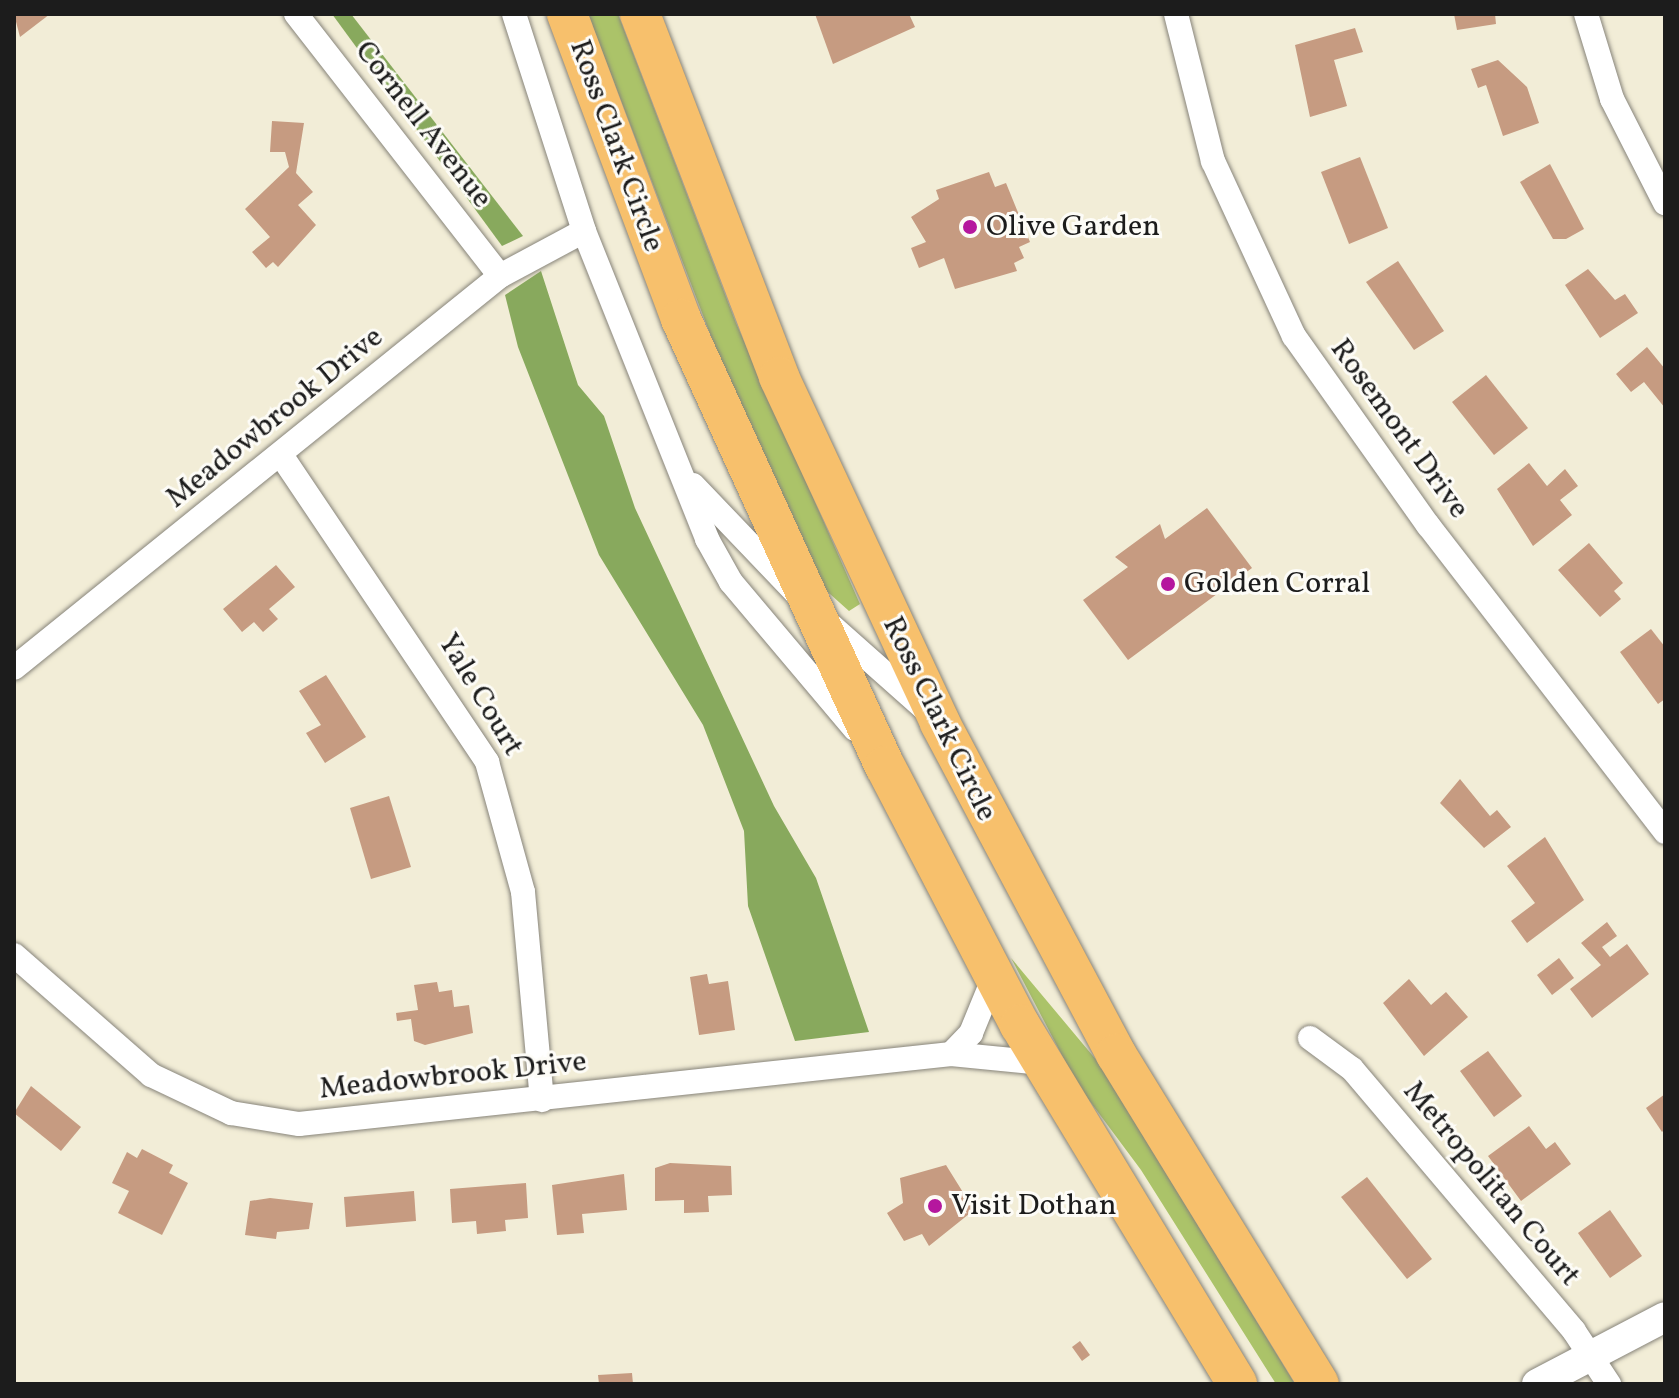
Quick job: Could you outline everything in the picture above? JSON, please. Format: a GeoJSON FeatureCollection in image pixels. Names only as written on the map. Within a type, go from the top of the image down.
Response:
{"type":"FeatureCollection","features":[{"type":"Feature","properties":{"kind":"highway","name":"Ross Clark Circle"},"geometry":{"type":"LineString","coordinates":[[567,14],[681,319],[807,604],[885,766],[994,977],[1236,1383]]}},
{"type":"Feature","properties":{"kind":"highway","name":"Ross Clark Circle"},"geometry":{"type":"LineString","coordinates":[[640,14],[779,377],[940,723],[1108,1041],[1319,1384]]}},
{"type":"Feature","properties":{"kind":"street","name":"Cornell Avenue"},"geometry":{"type":"LineString","coordinates":[[296,14],[500,276]]}},
{"type":"Feature","properties":{"kind":"street"},"geometry":{"type":"LineString","coordinates":[[514,14],[584,231],[731,582],[885,766]]}},
{"type":"Feature","properties":{"kind":"street","name":"Rosemont Drive"},"geometry":{"type":"LineString","coordinates":[[1176,14],[1213,161],[1294,336],[1428,525],[1665,832]]}},
{"type":"Feature","properties":{"kind":"street"},"geometry":{"type":"LineString","coordinates":[[1586,14],[1612,99],[1665,203]]}},
{"type":"Feature","properties":{"kind":"street","name":"Meadowbrook Drive"},"geometry":{"type":"LineString","coordinates":[[14,668],[500,276],[584,231]]}},
{"type":"Feature","properties":{"kind":"street","name":"Yale Court"},"geometry":{"type":"LineString","coordinates":[[281,455],[487,762],[523,892],[542,1100]]}},
{"type":"Feature","properties":{"kind":"street"},"geometry":{"type":"LineString","coordinates":[[686,477],[807,604],[940,723]]}},
{"type":"Feature","properties":{"kind":"street","name":"Meadowbrook Drive"},"geometry":{"type":"LineString","coordinates":[[14,955],[151,1075],[231,1113],[349,1122],[951,1054],[1043,1063]]}},
{"type":"Feature","properties":{"kind":"street"},"geometry":{"type":"LineString","coordinates":[[951,1054],[971,1033],[994,977]]}},
{"type":"Feature","properties":{"kind":"street","name":"Metropolitan Court"},"geometry":{"type":"LineString","coordinates":[[1310,1038],[1352,1069],[1591,1357],[1609,1384]]}},
{"type":"Feature","properties":{"kind":"street"},"geometry":{"type":"LineString","coordinates":[[1537,1384],[1665,1317]]}},
{"type":"Feature","properties":{"kind":"green space"},"geometry":{"type":"Polygon","coordinates":[[[332,14],[351,14],[523,236],[502,246],[332,14]]]}},
{"type":"Feature","properties":{"kind":"green space"},"geometry":{"type":"Polygon","coordinates":[[[588,14],[618,14],[736,323],[860,604],[849,611],[821,586],[712,339],[588,14]]]}},
{"type":"Feature","properties":{"kind":"green space"},"geometry":{"type":"Polygon","coordinates":[[[541,271],[578,385],[604,416],[635,508],[774,806],[816,878],[869,1032],[795,1041],[748,906],[744,831],[703,725],[599,555],[518,347],[505,295],[541,271]]]}},
{"type":"Feature","properties":{"kind":"green space"},"geometry":{"type":"Polygon","coordinates":[[[1011,958],[1098,1062],[1295,1384],[1276,1384],[1141,1170],[1077,1084],[1011,958]]]}},
{"type":"Feature","properties":{"kind":"building"},"geometry":{"type":"Polygon","coordinates":[[[14,14],[50,14],[20,37],[14,14]]]}},
{"type":"Feature","properties":{"kind":"building"},"geometry":{"type":"Polygon","coordinates":[[[815,14],[909,14],[915,27],[833,64],[815,14]]]}},
{"type":"Feature","properties":{"kind":"building"},"geometry":{"type":"Polygon","coordinates":[[[1454,14],[1495,14],[1496,24],[1457,30],[1454,14]]]}},
{"type":"Feature","properties":{"kind":"building"},"geometry":{"type":"Polygon","coordinates":[[[1355,28],[1363,52],[1334,60],[1347,106],[1310,117],[1295,45],[1355,28]]]}},
{"type":"Feature","properties":{"kind":"building"},"geometry":{"type":"Polygon","coordinates":[[[1498,60],[1527,87],[1539,123],[1503,136],[1486,85],[1478,88],[1471,69],[1498,60]]]}},
{"type":"Feature","properties":{"kind":"building"},"geometry":{"type":"Polygon","coordinates":[[[272,121],[304,123],[296,173],[313,192],[298,205],[316,225],[278,267],[273,262],[266,268],[252,252],[270,237],[245,209],[289,167],[285,152],[270,152],[272,121]]]}},
{"type":"Feature","properties":{"kind":"building"},"geometry":{"type":"Polygon","coordinates":[[[1360,157],[1388,228],[1349,244],[1321,172],[1360,157]]]}},
{"type":"Feature","properties":{"kind":"building"},"geometry":{"type":"Polygon","coordinates":[[[1550,164],[1584,229],[1566,239],[1553,239],[1520,182],[1550,164]]]}},
{"type":"Feature","properties":{"kind":"building","name":"Olive Garden"},"geometry":{"type":"Polygon","coordinates":[[[989,172],[995,187],[1006,183],[1030,242],[1019,247],[1024,258],[1014,263],[1017,271],[955,289],[944,258],[919,268],[911,248],[926,242],[911,217],[939,199],[936,190],[989,172]]]}},
{"type":"Feature","properties":{"kind":"building"},"geometry":{"type":"Polygon","coordinates":[[[1398,261],[1444,331],[1414,350],[1366,282],[1398,261]]]}},
{"type":"Feature","properties":{"kind":"building"},"geometry":{"type":"Polygon","coordinates":[[[1588,269],[1615,300],[1625,294],[1638,313],[1600,338],[1565,285],[1588,269]]]}},
{"type":"Feature","properties":{"kind":"building"},"geometry":{"type":"Polygon","coordinates":[[[1647,347],[1665,369],[1665,408],[1644,382],[1631,392],[1616,374],[1647,347]]]}},
{"type":"Feature","properties":{"kind":"building"},"geometry":{"type":"Polygon","coordinates":[[[1486,375],[1528,428],[1494,455],[1452,402],[1486,375]]]}},
{"type":"Feature","properties":{"kind":"building"},"geometry":{"type":"Polygon","coordinates":[[[1529,463],[1547,486],[1565,469],[1578,486],[1560,500],[1572,515],[1533,546],[1497,489],[1529,463]]]}},
{"type":"Feature","properties":{"kind":"building","name":"Golden Corral"},"geometry":{"type":"Polygon","coordinates":[[[1207,508],[1252,568],[1128,660],[1083,600],[1128,567],[1115,557],[1160,524],[1165,539],[1207,508]]]}},
{"type":"Feature","properties":{"kind":"building"},"geometry":{"type":"Polygon","coordinates":[[[1589,543],[1623,583],[1614,591],[1621,599],[1600,617],[1558,570],[1589,543]]]}},
{"type":"Feature","properties":{"kind":"building"},"geometry":{"type":"Polygon","coordinates":[[[276,565],[295,587],[269,609],[278,619],[263,632],[254,622],[242,632],[223,609],[276,565]]]}},
{"type":"Feature","properties":{"kind":"building"},"geometry":{"type":"Polygon","coordinates":[[[1651,629],[1665,647],[1665,699],[1658,704],[1620,652],[1651,629]]]}},
{"type":"Feature","properties":{"kind":"building"},"geometry":{"type":"Polygon","coordinates":[[[326,675],[366,737],[325,763],[306,733],[321,725],[299,691],[326,675]]]}},
{"type":"Feature","properties":{"kind":"building"},"geometry":{"type":"Polygon","coordinates":[[[1460,779],[1490,816],[1497,810],[1511,827],[1484,848],[1440,803],[1460,779]]]}},
{"type":"Feature","properties":{"kind":"building"},"geometry":{"type":"Polygon","coordinates":[[[389,796],[411,867],[371,879],[350,808],[389,796]]]}},
{"type":"Feature","properties":{"kind":"building"},"geometry":{"type":"Polygon","coordinates":[[[1545,837],[1584,900],[1527,943],[1511,921],[1535,903],[1507,866],[1545,837]]]}},
{"type":"Feature","properties":{"kind":"building"},"geometry":{"type":"Polygon","coordinates":[[[1607,922],[1617,936],[1602,947],[1610,957],[1627,944],[1649,974],[1592,1018],[1570,989],[1601,965],[1581,943],[1607,922]]]}},
{"type":"Feature","properties":{"kind":"building"},"geometry":{"type":"Polygon","coordinates":[[[1559,958],[1574,978],[1552,995],[1537,975],[1559,958]]]}},
{"type":"Feature","properties":{"kind":"building"},"geometry":{"type":"Polygon","coordinates":[[[707,974],[709,984],[728,981],[735,1030],[699,1035],[690,977],[707,974]]]}},
{"type":"Feature","properties":{"kind":"building"},"geometry":{"type":"Polygon","coordinates":[[[1409,979],[1431,1005],[1446,992],[1468,1017],[1424,1056],[1383,1003],[1409,979]]]}},
{"type":"Feature","properties":{"kind":"building"},"geometry":{"type":"Polygon","coordinates":[[[437,982],[439,992],[452,990],[454,1007],[469,1005],[473,1033],[425,1045],[414,1041],[411,1019],[397,1021],[396,1013],[418,1010],[414,985],[437,982]]]}},
{"type":"Feature","properties":{"kind":"building"},"geometry":{"type":"Polygon","coordinates":[[[1488,1051],[1522,1096],[1494,1117],[1460,1071],[1488,1051]]]}},
{"type":"Feature","properties":{"kind":"building"},"geometry":{"type":"Polygon","coordinates":[[[31,1086],[81,1127],[61,1151],[14,1113],[31,1086]]]}},
{"type":"Feature","properties":{"kind":"building"},"geometry":{"type":"Polygon","coordinates":[[[1665,1094],[1665,1129],[1662,1132],[1646,1108],[1665,1094]]]}},
{"type":"Feature","properties":{"kind":"building"},"geometry":{"type":"Polygon","coordinates":[[[1529,1126],[1546,1149],[1555,1142],[1571,1164],[1521,1201],[1488,1156],[1529,1126]]]}},
{"type":"Feature","properties":{"kind":"building"},"geometry":{"type":"Polygon","coordinates":[[[142,1149],[173,1165],[169,1173],[188,1183],[162,1235],[118,1213],[129,1191],[112,1183],[127,1152],[137,1158],[142,1149]]]}},
{"type":"Feature","properties":{"kind":"building"},"geometry":{"type":"Polygon","coordinates":[[[670,1163],[731,1166],[732,1195],[708,1196],[709,1212],[684,1213],[684,1200],[655,1201],[655,1168],[670,1163]]]}},
{"type":"Feature","properties":{"kind":"building","name":"Visit Dothan"},"geometry":{"type":"Polygon","coordinates":[[[946,1165],[974,1210],[929,1246],[922,1234],[904,1241],[887,1213],[903,1203],[900,1178],[946,1165]]]}},
{"type":"Feature","properties":{"kind":"building"},"geometry":{"type":"Polygon","coordinates":[[[624,1174],[627,1210],[582,1214],[584,1233],[557,1235],[552,1185],[624,1174]]]}},
{"type":"Feature","properties":{"kind":"building"},"geometry":{"type":"Polygon","coordinates":[[[1367,1177],[1432,1259],[1407,1279],[1341,1197],[1367,1177]]]}},
{"type":"Feature","properties":{"kind":"building"},"geometry":{"type":"Polygon","coordinates":[[[526,1183],[528,1218],[505,1220],[506,1231],[477,1234],[476,1221],[452,1223],[450,1189],[526,1183]]]}},
{"type":"Feature","properties":{"kind":"building"},"geometry":{"type":"Polygon","coordinates":[[[414,1191],[416,1221],[346,1227],[344,1197],[414,1191]]]}},
{"type":"Feature","properties":{"kind":"building"},"geometry":{"type":"Polygon","coordinates":[[[270,1198],[313,1203],[309,1229],[277,1232],[276,1239],[245,1235],[250,1201],[270,1198]]]}},
{"type":"Feature","properties":{"kind":"building"},"geometry":{"type":"Polygon","coordinates":[[[1610,1210],[1642,1256],[1610,1278],[1578,1233],[1610,1210]]]}},
{"type":"Feature","properties":{"kind":"building"},"geometry":{"type":"Polygon","coordinates":[[[1080,1341],[1090,1355],[1082,1361],[1072,1347],[1080,1341]]]}},
{"type":"Feature","properties":{"kind":"building"},"geometry":{"type":"Polygon","coordinates":[[[632,1373],[633,1384],[599,1384],[598,1375],[632,1373]]]}},
{"type":"Feature","properties":{"kind":"place","name":"Olive Garden"},"geometry":{"type":"Point","coordinates":[970,227]}},
{"type":"Feature","properties":{"kind":"place","name":"Golden Corral"},"geometry":{"type":"Point","coordinates":[1168,584]}},
{"type":"Feature","properties":{"kind":"place","name":"Visit Dothan"},"geometry":{"type":"Point","coordinates":[935,1206]}}]}
